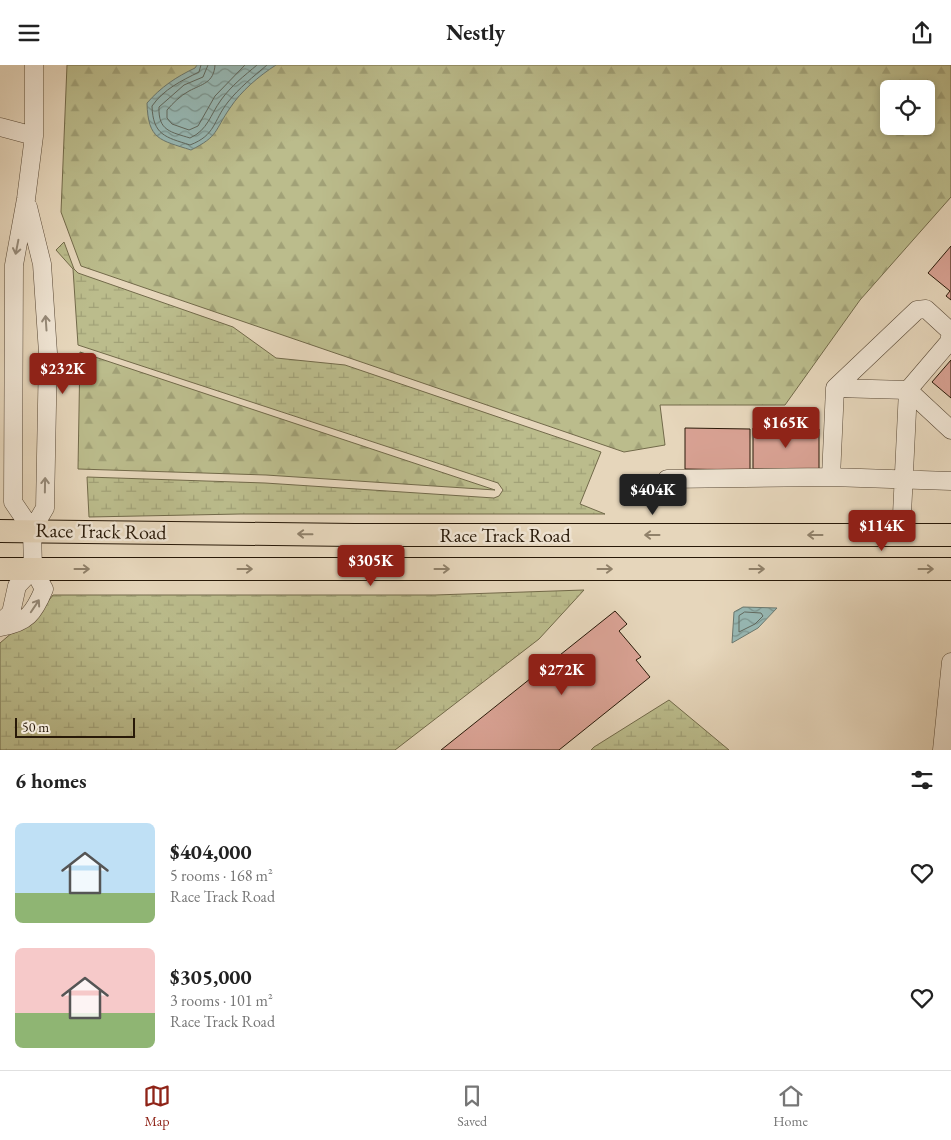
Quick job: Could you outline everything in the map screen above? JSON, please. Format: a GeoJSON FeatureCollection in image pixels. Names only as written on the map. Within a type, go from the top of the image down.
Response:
{"type":"FeatureCollection","features":[{"type":"Feature","properties":{"kind":"main road","name":"Race Track Road"},"geometry":{"type":"LineString","coordinates":[[0,531],[354,535],[951,535]]}},
{"type":"Feature","properties":{"kind":"main road"},"geometry":{"type":"LineString","coordinates":[[900,535],[900,569]]}},
{"type":"Feature","properties":{"kind":"main road","name":"Race Track Road"},"geometry":{"type":"LineString","coordinates":[[0,569],[951,569]]}},
{"type":"Feature","properties":{"kind":"street"},"geometry":{"type":"LineString","coordinates":[[32,530],[13,502],[14,265],[26,199],[34,136],[34,65]]}},
{"type":"Feature","properties":{"kind":"street"},"geometry":{"type":"LineString","coordinates":[[0,127],[34,136]]}},
{"type":"Feature","properties":{"kind":"street"},"geometry":{"type":"LineString","coordinates":[[0,627],[18,624],[36,609],[44,589],[33,569],[32,530],[45,508],[48,353],[42,264],[26,199]]}},
{"type":"Feature","properties":{"kind":"street"},"geometry":{"type":"LineString","coordinates":[[831,477],[835,388],[917,310],[926,309],[951,332],[949,342],[908,390],[900,535]]}},
{"type":"Feature","properties":{"kind":"street"},"geometry":{"type":"LineString","coordinates":[[835,388],[908,390],[951,429]]}},
{"type":"Feature","properties":{"kind":"street"},"geometry":{"type":"LineString","coordinates":[[667,479],[831,477],[951,481]]}},
{"type":"Feature","properties":{"kind":"street"},"geometry":{"type":"LineString","coordinates":[[0,623],[11,613],[17,586],[33,569]]}},
{"type":"Feature","properties":{"kind":"street"},"geometry":{"type":"LineString","coordinates":[[942,750],[948,724],[951,662]]}},
{"type":"Feature","properties":{"kind":"green space"},"geometry":{"type":"Polygon","coordinates":[[[67,65],[951,65],[951,197],[860,300],[785,405],[660,405],[665,445],[624,452],[81,266],[61,212],[67,65]]]}},
{"type":"Feature","properties":{"kind":"green space"},"geometry":{"type":"Polygon","coordinates":[[[64,242],[74,269],[78,273],[233,327],[276,358],[345,365],[601,452],[580,504],[605,514],[240,514],[89,517],[87,477],[265,483],[494,498],[499,496],[503,490],[498,483],[78,345],[73,269],[56,250],[64,242]]]}},
{"type":"Feature","properties":{"kind":"green space"},"geometry":{"type":"Polygon","coordinates":[[[80,352],[495,490],[266,475],[78,469],[80,352]]]}},
{"type":"Feature","properties":{"kind":"green space"},"geometry":{"type":"Polygon","coordinates":[[[584,590],[539,639],[395,750],[0,750],[0,643],[46,604],[53,595],[435,595],[584,590]]]}},
{"type":"Feature","properties":{"kind":"green space"},"geometry":{"type":"Polygon","coordinates":[[[669,700],[729,750],[591,750],[594,747],[669,700]]]}},
{"type":"Feature","properties":{"kind":"water"},"geometry":{"type":"Polygon","coordinates":[[[197,65],[276,65],[239,96],[207,141],[191,150],[171,144],[158,137],[150,125],[147,103],[163,87],[197,65]]]}},
{"type":"Feature","properties":{"kind":"water"},"geometry":{"type":"Polygon","coordinates":[[[743,607],[777,608],[758,628],[732,643],[734,612],[743,607]]]}},
{"type":"Feature","properties":{"kind":"building"},"geometry":{"type":"Polygon","coordinates":[[[951,246],[951,300],[946,296],[950,291],[928,273],[951,246]]]}},
{"type":"Feature","properties":{"kind":"building"},"geometry":{"type":"Polygon","coordinates":[[[951,360],[951,398],[932,382],[951,360]]]}},
{"type":"Feature","properties":{"kind":"building"},"geometry":{"type":"Polygon","coordinates":[[[685,428],[750,429],[750,470],[685,469],[685,428]]]}},
{"type":"Feature","properties":{"kind":"building"},"geometry":{"type":"Polygon","coordinates":[[[753,428],[819,429],[819,469],[753,469],[753,428]]]}},
{"type":"Feature","properties":{"kind":"building"},"geometry":{"type":"Polygon","coordinates":[[[615,611],[627,624],[619,631],[641,657],[636,660],[650,677],[559,750],[441,750],[615,611]]]}}]}
